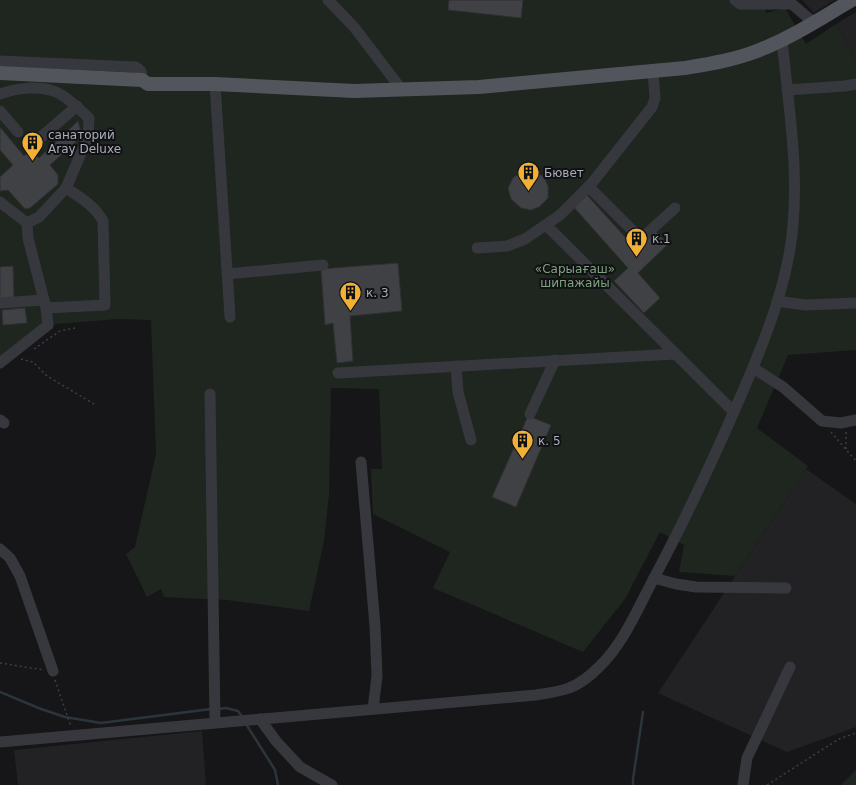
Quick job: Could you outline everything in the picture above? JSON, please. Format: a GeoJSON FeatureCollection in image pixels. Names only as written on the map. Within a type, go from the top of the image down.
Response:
{"type":"FeatureCollection","features":[{"type":"Feature","properties":{"kind":"main road"},"geometry":{"type":"LineString","coordinates":[[1,67],[142,80],[148,84],[215,84],[354,91],[479,87],[653,71],[713,63],[756,51],[782,40],[852,0]]}},
{"type":"Feature","properties":{"kind":"street"},"geometry":{"type":"LineString","coordinates":[[328,0],[354,27],[402,90]]}},
{"type":"Feature","properties":{"kind":"street"},"geometry":{"type":"LineString","coordinates":[[735,0],[740,4],[770,2],[792,4],[814,23]]}},
{"type":"Feature","properties":{"kind":"street"},"geometry":{"type":"LineString","coordinates":[[0,742],[536,695],[568,689],[584,680],[600,666],[619,644],[681,526],[753,368],[777,301],[789,256],[794,224],[795,170],[782,40]]}},
{"type":"Feature","properties":{"kind":"street"},"geometry":{"type":"LineString","coordinates":[[477,248],[507,246],[525,239],[560,215],[589,187],[652,107],[655,98],[653,71]]}},
{"type":"Feature","properties":{"kind":"street"},"geometry":{"type":"LineString","coordinates":[[215,84],[230,316]]}},
{"type":"Feature","properties":{"kind":"street"},"geometry":{"type":"LineString","coordinates":[[787,90],[838,87],[856,84]]}},
{"type":"Feature","properties":{"kind":"street"},"geometry":{"type":"LineString","coordinates":[[0,94],[15,89],[38,88],[56,92],[76,106],[89,118],[88,137],[66,188],[39,217],[27,223]]}},
{"type":"Feature","properties":{"kind":"street"},"geometry":{"type":"LineString","coordinates":[[40,138],[76,106]]}},
{"type":"Feature","properties":{"kind":"street"},"geometry":{"type":"LineString","coordinates":[[0,111],[18,132]]}},
{"type":"Feature","properties":{"kind":"street"},"geometry":{"type":"LineString","coordinates":[[589,187],[641,239],[675,208]]}},
{"type":"Feature","properties":{"kind":"street"},"geometry":{"type":"LineString","coordinates":[[0,303],[105,305],[103,221],[99,213],[82,198],[66,188]]}},
{"type":"Feature","properties":{"kind":"street"},"geometry":{"type":"LineString","coordinates":[[0,202],[27,223],[28,238],[45,304],[48,325],[0,363]]}},
{"type":"Feature","properties":{"kind":"street"},"geometry":{"type":"LineString","coordinates":[[546,225],[734,412]]}},
{"type":"Feature","properties":{"kind":"street"},"geometry":{"type":"LineString","coordinates":[[227,274],[323,265]]}},
{"type":"Feature","properties":{"kind":"street"},"geometry":{"type":"LineString","coordinates":[[777,301],[805,305],[856,303]]}},
{"type":"Feature","properties":{"kind":"street"},"geometry":{"type":"LineString","coordinates":[[338,373],[675,354]]}},
{"type":"Feature","properties":{"kind":"street"},"geometry":{"type":"LineString","coordinates":[[530,414],[555,360]]}},
{"type":"Feature","properties":{"kind":"street"},"geometry":{"type":"LineString","coordinates":[[456,366],[458,392],[471,440]]}},
{"type":"Feature","properties":{"kind":"street"},"geometry":{"type":"LineString","coordinates":[[753,368],[783,387],[822,421],[841,423],[852,421]]}},
{"type":"Feature","properties":{"kind":"street"},"geometry":{"type":"LineString","coordinates":[[210,394],[215,722]]}},
{"type":"Feature","properties":{"kind":"street"},"geometry":{"type":"LineString","coordinates":[[361,462],[375,626],[377,676],[373,709]]}},
{"type":"Feature","properties":{"kind":"street"},"geometry":{"type":"LineString","coordinates":[[0,549],[10,558],[20,576],[52,671]]}},
{"type":"Feature","properties":{"kind":"street"},"geometry":{"type":"LineString","coordinates":[[654,578],[676,584],[696,587],[786,588]]}},
{"type":"Feature","properties":{"kind":"street"},"geometry":{"type":"LineString","coordinates":[[742,785],[748,758],[790,667]]}},
{"type":"Feature","properties":{"kind":"street"},"geometry":{"type":"LineString","coordinates":[[260,719],[276,741],[300,767],[332,785]]}},
{"type":"Feature","properties":{"kind":"path"},"geometry":{"type":"LineString","coordinates":[[31,351],[60,331],[75,328]]}},
{"type":"Feature","properties":{"kind":"path"},"geometry":{"type":"LineString","coordinates":[[25,355],[20,359],[33,362],[47,376],[94,404]]}},
{"type":"Feature","properties":{"kind":"path"},"geometry":{"type":"LineString","coordinates":[[822,421],[856,461]]}},
{"type":"Feature","properties":{"kind":"path"},"geometry":{"type":"LineString","coordinates":[[846,450],[846,433],[852,421]]}},
{"type":"Feature","properties":{"kind":"path"},"geometry":{"type":"LineString","coordinates":[[0,663],[52,671],[74,735]]}},
{"type":"Feature","properties":{"kind":"path"},"geometry":{"type":"LineString","coordinates":[[768,785],[839,739],[856,733]]}},
{"type":"Feature","properties":{"kind":"shaded area"},"geometry":{"type":"Polygon","coordinates":[[[802,0],[834,0],[814,13],[802,0]]]}},
{"type":"Feature","properties":{"kind":"shaded area"},"geometry":{"type":"Polygon","coordinates":[[[856,12],[856,60],[836,24],[856,12]]]}},
{"type":"Feature","properties":{"kind":"shaded area"},"geometry":{"type":"Polygon","coordinates":[[[806,469],[856,504],[856,727],[787,752],[658,693],[806,469]]]}},
{"type":"Feature","properties":{"kind":"shaded area"},"geometry":{"type":"Polygon","coordinates":[[[202,731],[206,785],[18,785],[14,750],[202,731]]]}},
{"type":"Feature","properties":{"kind":"green space","name":"«Сарыағаш» шипажайы"},"geometry":{"type":"Polygon","coordinates":[[[0,0],[765,0],[766,13],[785,8],[806,44],[836,24],[856,60],[856,350],[788,355],[757,428],[808,466],[735,576],[679,572],[684,545],[660,532],[625,599],[583,652],[433,588],[450,552],[373,514],[371,469],[382,469],[379,389],[331,388],[329,495],[324,541],[309,611],[227,600],[164,597],[161,589],[147,597],[126,554],[135,547],[156,454],[151,320],[118,319],[56,324],[0,367],[0,0]]]}},
{"type":"Feature","properties":{"kind":"green space"},"geometry":{"type":"Polygon","coordinates":[[[856,770],[856,785],[841,785],[856,770]]]}},
{"type":"Feature","properties":{"kind":"building"},"geometry":{"type":"Polygon","coordinates":[[[449,0],[523,0],[521,18],[448,10],[449,0]]]}},
{"type":"Feature","properties":{"kind":"building","name":"санаторий Aray Deluxe"},"geometry":{"type":"Polygon","coordinates":[[[78,121],[81,132],[79,139],[50,165],[58,175],[58,184],[30,208],[25,209],[8,190],[0,191],[0,177],[13,165],[0,150],[0,127],[24,156],[28,153],[35,154],[39,158],[78,121]]]}},
{"type":"Feature","properties":{"kind":"building","name":"Бювет"},"geometry":{"type":"Polygon","coordinates":[[[522,171],[536,172],[544,177],[548,186],[548,198],[539,207],[531,210],[521,208],[511,199],[508,188],[513,178],[522,171]]]}},
{"type":"Feature","properties":{"kind":"building","name":"к.1"},"geometry":{"type":"Polygon","coordinates":[[[585,193],[636,249],[656,232],[668,244],[638,273],[660,298],[644,313],[614,281],[628,268],[571,204],[585,193]]]}},
{"type":"Feature","properties":{"kind":"building","name":"к. 3"},"geometry":{"type":"Polygon","coordinates":[[[398,263],[402,311],[350,316],[353,361],[337,363],[333,323],[325,325],[321,269],[398,263]]]}},
{"type":"Feature","properties":{"kind":"building"},"geometry":{"type":"Polygon","coordinates":[[[13,266],[14,299],[0,299],[0,267],[13,266]]]}},
{"type":"Feature","properties":{"kind":"building"},"geometry":{"type":"Polygon","coordinates":[[[25,308],[27,323],[3,325],[2,310],[25,308]]]}},
{"type":"Feature","properties":{"kind":"building","name":"к. 5"},"geometry":{"type":"Polygon","coordinates":[[[528,416],[551,425],[516,507],[492,497],[528,416]]]}},
{"type":"Feature","properties":{"kind":"waterway"},"geometry":{"type":"LineString","coordinates":[[0,692],[65,717],[101,723],[211,709]]}},
{"type":"Feature","properties":{"kind":"waterway"},"geometry":{"type":"LineString","coordinates":[[218,709],[226,708],[238,711],[243,718]]}},
{"type":"Feature","properties":{"kind":"waterway"},"geometry":{"type":"LineString","coordinates":[[633,785],[643,712]]}},
{"type":"Feature","properties":{"kind":"waterway"},"geometry":{"type":"LineString","coordinates":[[246,724],[275,770],[278,785]]}},
{"type":"Feature","properties":{"kind":"place","name":"санаторий Aray Deluxe"},"geometry":{"type":"Point","coordinates":[32,162]}},
{"type":"Feature","properties":{"kind":"place","name":"Бювет"},"geometry":{"type":"Point","coordinates":[529,192]}},
{"type":"Feature","properties":{"kind":"place","name":"к.1"},"geometry":{"type":"Point","coordinates":[636,258]}},
{"type":"Feature","properties":{"kind":"place","name":"к. 3"},"geometry":{"type":"Point","coordinates":[350,312]}},
{"type":"Feature","properties":{"kind":"place","name":"к. 5"},"geometry":{"type":"Point","coordinates":[522,460]}}]}
